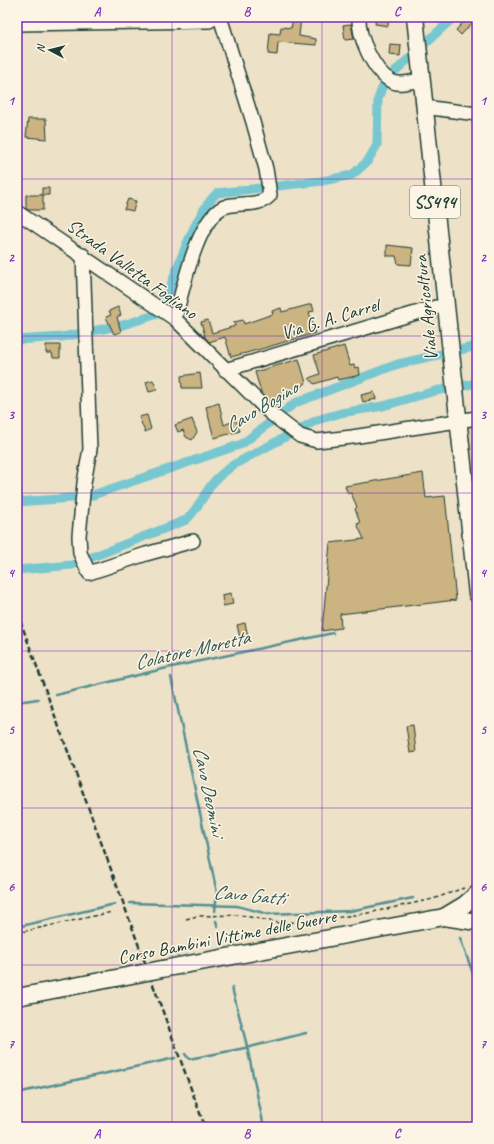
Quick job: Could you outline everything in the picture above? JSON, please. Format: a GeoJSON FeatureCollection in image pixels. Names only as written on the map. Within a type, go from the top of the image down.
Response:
{"type":"FeatureCollection","features":[{"type":"Feature","properties":{"kind":"main road","name":"Viale Agricoltura"},"geometry":{"type":"LineString","coordinates":[[415,17],[477,594]]}},
{"type":"Feature","properties":{"kind":"main road","name":"Corso Bambini Vittime delle Guerre"},"geometry":{"type":"LineString","coordinates":[[444,917],[464,905],[473,890]]}},
{"type":"Feature","properties":{"kind":"main road","name":"Corso Bambini Vittime delle Guerre"},"geometry":{"type":"LineString","coordinates":[[17,997],[444,917],[477,922]]}},
{"type":"Feature","properties":{"kind":"street"},"geometry":{"type":"LineString","coordinates":[[17,24],[208,21],[216,17]]}},
{"type":"Feature","properties":{"kind":"street"},"geometry":{"type":"LineString","coordinates":[[172,316],[203,228],[212,214],[226,206],[262,202],[269,198],[270,187],[255,129],[220,17]]}},
{"type":"Feature","properties":{"kind":"street"},"geometry":{"type":"LineString","coordinates":[[359,17],[358,27],[362,41],[388,79],[405,82],[421,80]]}},
{"type":"Feature","properties":{"kind":"street"},"geometry":{"type":"LineString","coordinates":[[424,107],[477,114]]}},
{"type":"Feature","properties":{"kind":"street","name":"Strada Valletta Fogliano"},"geometry":{"type":"LineString","coordinates":[[17,212],[172,316],[226,370],[284,424],[317,441],[477,418]]}},
{"type":"Feature","properties":{"kind":"street"},"geometry":{"type":"LineString","coordinates":[[83,255],[90,449],[82,497],[79,536],[80,553],[89,573],[146,554],[193,541]]}},
{"type":"Feature","properties":{"kind":"street","name":"Via G. A. Carrel"},"geometry":{"type":"LineString","coordinates":[[226,370],[436,307],[446,308]]}},
{"type":"Feature","properties":{"kind":"path"},"geometry":{"type":"LineString","coordinates":[[186,919],[198,916],[240,915],[280,923],[314,921],[368,913],[473,890]]}},
{"type":"Feature","properties":{"kind":"path"},"geometry":{"type":"LineString","coordinates":[[17,932],[112,912]]}},
{"type":"Feature","properties":{"kind":"shaded area"},"geometry":{"type":"Polygon","coordinates":[[[477,424],[477,521],[466,426],[477,424]]]}},
{"type":"Feature","properties":{"kind":"building"},"geometry":{"type":"Polygon","coordinates":[[[376,17],[389,17],[388,26],[375,24],[376,17]]]}},
{"type":"Feature","properties":{"kind":"building"},"geometry":{"type":"Polygon","coordinates":[[[301,18],[299,36],[316,39],[316,45],[278,42],[277,55],[268,54],[270,33],[280,34],[281,27],[291,28],[293,19],[301,18]]]}},
{"type":"Feature","properties":{"kind":"building"},"geometry":{"type":"Polygon","coordinates":[[[467,18],[476,19],[461,35],[456,30],[467,18]]]}},
{"type":"Feature","properties":{"kind":"building"},"geometry":{"type":"Polygon","coordinates":[[[351,24],[354,39],[345,40],[343,25],[351,24]]]}},
{"type":"Feature","properties":{"kind":"building"},"geometry":{"type":"Polygon","coordinates":[[[390,44],[401,45],[400,56],[389,55],[390,44]]]}},
{"type":"Feature","properties":{"kind":"building"},"geometry":{"type":"Polygon","coordinates":[[[28,119],[46,119],[47,139],[26,137],[28,119]]]}},
{"type":"Feature","properties":{"kind":"building"},"geometry":{"type":"Polygon","coordinates":[[[42,188],[49,188],[49,195],[43,195],[43,210],[26,209],[26,195],[42,195],[42,188]]]}},
{"type":"Feature","properties":{"kind":"building"},"geometry":{"type":"Polygon","coordinates":[[[128,199],[136,201],[133,211],[124,209],[128,199]]]}},
{"type":"Feature","properties":{"kind":"building"},"geometry":{"type":"Polygon","coordinates":[[[387,245],[413,248],[411,265],[398,264],[396,256],[387,256],[387,245]]]}},
{"type":"Feature","properties":{"kind":"building"},"geometry":{"type":"Polygon","coordinates":[[[312,304],[314,311],[309,312],[315,333],[261,349],[231,357],[225,337],[209,342],[204,336],[201,322],[208,320],[212,333],[235,326],[234,322],[243,320],[244,324],[273,314],[272,311],[281,308],[282,312],[312,304]]]}},
{"type":"Feature","properties":{"kind":"building"},"geometry":{"type":"Polygon","coordinates":[[[118,307],[121,315],[117,317],[121,332],[114,334],[106,317],[111,315],[109,311],[118,307]]]}},
{"type":"Feature","properties":{"kind":"building"},"geometry":{"type":"Polygon","coordinates":[[[46,345],[60,345],[60,358],[53,358],[52,353],[46,353],[46,345]]]}},
{"type":"Feature","properties":{"kind":"building"},"geometry":{"type":"Polygon","coordinates":[[[344,346],[350,366],[354,365],[355,368],[359,367],[360,375],[338,380],[337,377],[314,384],[309,378],[320,374],[314,355],[344,346]]]}},
{"type":"Feature","properties":{"kind":"building"},"geometry":{"type":"Polygon","coordinates":[[[299,359],[306,383],[275,407],[261,392],[255,372],[299,359]]]}},
{"type":"Feature","properties":{"kind":"building"},"geometry":{"type":"Polygon","coordinates":[[[200,373],[202,388],[182,388],[181,376],[200,373]]]}},
{"type":"Feature","properties":{"kind":"building"},"geometry":{"type":"Polygon","coordinates":[[[153,380],[157,390],[149,392],[146,382],[153,380]]]}},
{"type":"Feature","properties":{"kind":"building"},"geometry":{"type":"Polygon","coordinates":[[[374,392],[376,399],[363,402],[361,395],[374,392]]]}},
{"type":"Feature","properties":{"kind":"building"},"geometry":{"type":"Polygon","coordinates":[[[219,403],[224,425],[236,420],[240,431],[214,438],[206,407],[219,403]]]}},
{"type":"Feature","properties":{"kind":"building"},"geometry":{"type":"Polygon","coordinates":[[[147,415],[151,429],[145,432],[139,417],[147,415]]]}},
{"type":"Feature","properties":{"kind":"building"},"geometry":{"type":"Polygon","coordinates":[[[192,419],[197,432],[192,440],[186,437],[183,430],[178,432],[175,425],[192,419]]]}},
{"type":"Feature","properties":{"kind":"building"},"geometry":{"type":"Polygon","coordinates":[[[423,473],[426,498],[445,496],[456,600],[340,614],[341,628],[322,631],[330,543],[364,539],[357,524],[360,523],[355,509],[357,507],[351,493],[348,494],[345,486],[423,473]]]}},
{"type":"Feature","properties":{"kind":"building"},"geometry":{"type":"Polygon","coordinates":[[[231,593],[233,604],[223,606],[222,595],[231,593]]]}},
{"type":"Feature","properties":{"kind":"building"},"geometry":{"type":"Polygon","coordinates":[[[245,623],[249,641],[241,642],[237,625],[245,623]]]}},
{"type":"Feature","properties":{"kind":"building"},"geometry":{"type":"Polygon","coordinates":[[[413,725],[416,752],[410,753],[406,726],[413,725]]]}},
{"type":"Feature","properties":{"kind":"waterway"},"geometry":{"type":"LineString","coordinates":[[17,340],[62,337],[123,325],[161,313],[184,249],[208,203],[217,193],[322,181],[352,175],[367,162],[377,145],[378,99],[382,88],[392,74],[454,17]]}},
{"type":"Feature","properties":{"kind":"waterway","name":"Cavo Bogino"},"geometry":{"type":"LineString","coordinates":[[17,502],[87,497],[242,444],[295,403],[398,364],[477,346]]}},
{"type":"Feature","properties":{"kind":"waterway"},"geometry":{"type":"LineString","coordinates":[[17,570],[72,565],[186,520],[214,481],[233,465],[317,420],[341,413],[383,406],[435,391],[477,383]]}},
{"type":"Feature","properties":{"kind":"waterway","name":"Colatore Moretta"},"geometry":{"type":"LineString","coordinates":[[56,695],[167,668],[333,633]]}},
{"type":"Feature","properties":{"kind":"waterway","name":"Cavo Deomini"},"geometry":{"type":"LineString","coordinates":[[171,677],[217,893],[215,911]]}},
{"type":"Feature","properties":{"kind":"waterway","name":"Colatore Moretta"},"geometry":{"type":"LineString","coordinates":[[17,702],[38,699]]}},
{"type":"Feature","properties":{"kind":"waterway","name":"Cavo Gatti"},"geometry":{"type":"LineString","coordinates":[[130,903],[237,906],[268,914],[350,911],[413,898]]}},
{"type":"Feature","properties":{"kind":"waterway","name":"Cavo Gatti"},"geometry":{"type":"LineString","coordinates":[[17,927],[115,904]]}},
{"type":"Feature","properties":{"kind":"waterway","name":"Cavo Deomini"},"geometry":{"type":"LineString","coordinates":[[216,921],[218,927]]}},
{"type":"Feature","properties":{"kind":"waterway","name":"Cavo Gatti"},"geometry":{"type":"LineString","coordinates":[[460,938],[477,984]]}},
{"type":"Feature","properties":{"kind":"waterway","name":"Cavo Deomini"},"geometry":{"type":"LineString","coordinates":[[232,988],[246,1042],[264,1127]]}},
{"type":"Feature","properties":{"kind":"waterway","name":"Cavo Deomini"},"geometry":{"type":"LineString","coordinates":[[185,1054],[189,1059],[250,1047],[306,1033]]}},
{"type":"Feature","properties":{"kind":"waterway"},"geometry":{"type":"LineString","coordinates":[[17,1093],[175,1058]]}},
{"type":"Feature","properties":{"kind":"railway"},"geometry":{"type":"LineString","coordinates":[[17,612],[205,1127]]}}]}
